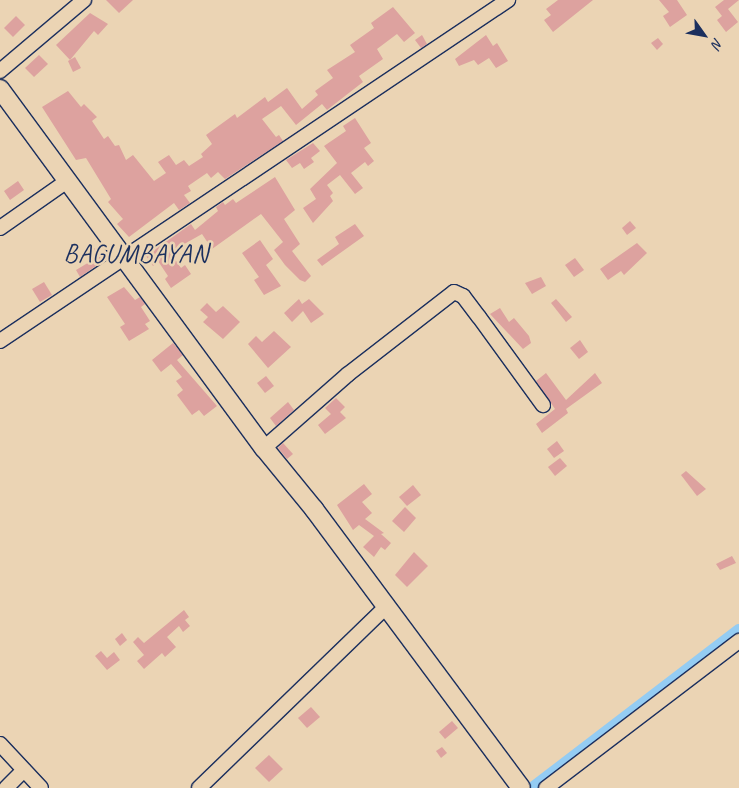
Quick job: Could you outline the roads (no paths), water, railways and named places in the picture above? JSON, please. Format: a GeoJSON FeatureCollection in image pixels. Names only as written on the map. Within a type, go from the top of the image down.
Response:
{"type":"FeatureCollection","features":[{"type":"Feature","properties":{"kind":"main road"},"geometry":{"type":"LineString","coordinates":[[0,89],[124,254],[264,448],[521,788]]}},
{"type":"Feature","properties":{"kind":"street"},"geometry":{"type":"LineString","coordinates":[[0,71],[84,0]]}},
{"type":"Feature","properties":{"kind":"street"},"geometry":{"type":"LineString","coordinates":[[0,341],[124,254],[508,0]]}},
{"type":"Feature","properties":{"kind":"street"},"geometry":{"type":"LineString","coordinates":[[0,228],[67,180]]}},
{"type":"Feature","properties":{"kind":"street"},"geometry":{"type":"LineString","coordinates":[[264,448],[347,375],[454,292],[463,296],[543,405]]}},
{"type":"Feature","properties":{"kind":"street"},"geometry":{"type":"LineString","coordinates":[[199,788],[386,607]]}},
{"type":"Feature","properties":{"kind":"street"},"geometry":{"type":"LineString","coordinates":[[546,788],[739,641]]}},
{"type":"Feature","properties":{"kind":"street"},"geometry":{"type":"LineString","coordinates":[[0,744],[41,788]]}},
{"type":"Feature","properties":{"kind":"street"},"geometry":{"type":"LineString","coordinates":[[6,788],[24,770]]}},
{"type":"Feature","properties":{"kind":"waterway"},"geometry":{"type":"LineString","coordinates":[[532,787],[739,629]]}},
{"type":"Feature","properties":{"kind":"district","name":"BAGUMBAYAN"},"geometry":{"type":"Point","coordinates":[136,254]}}]}
